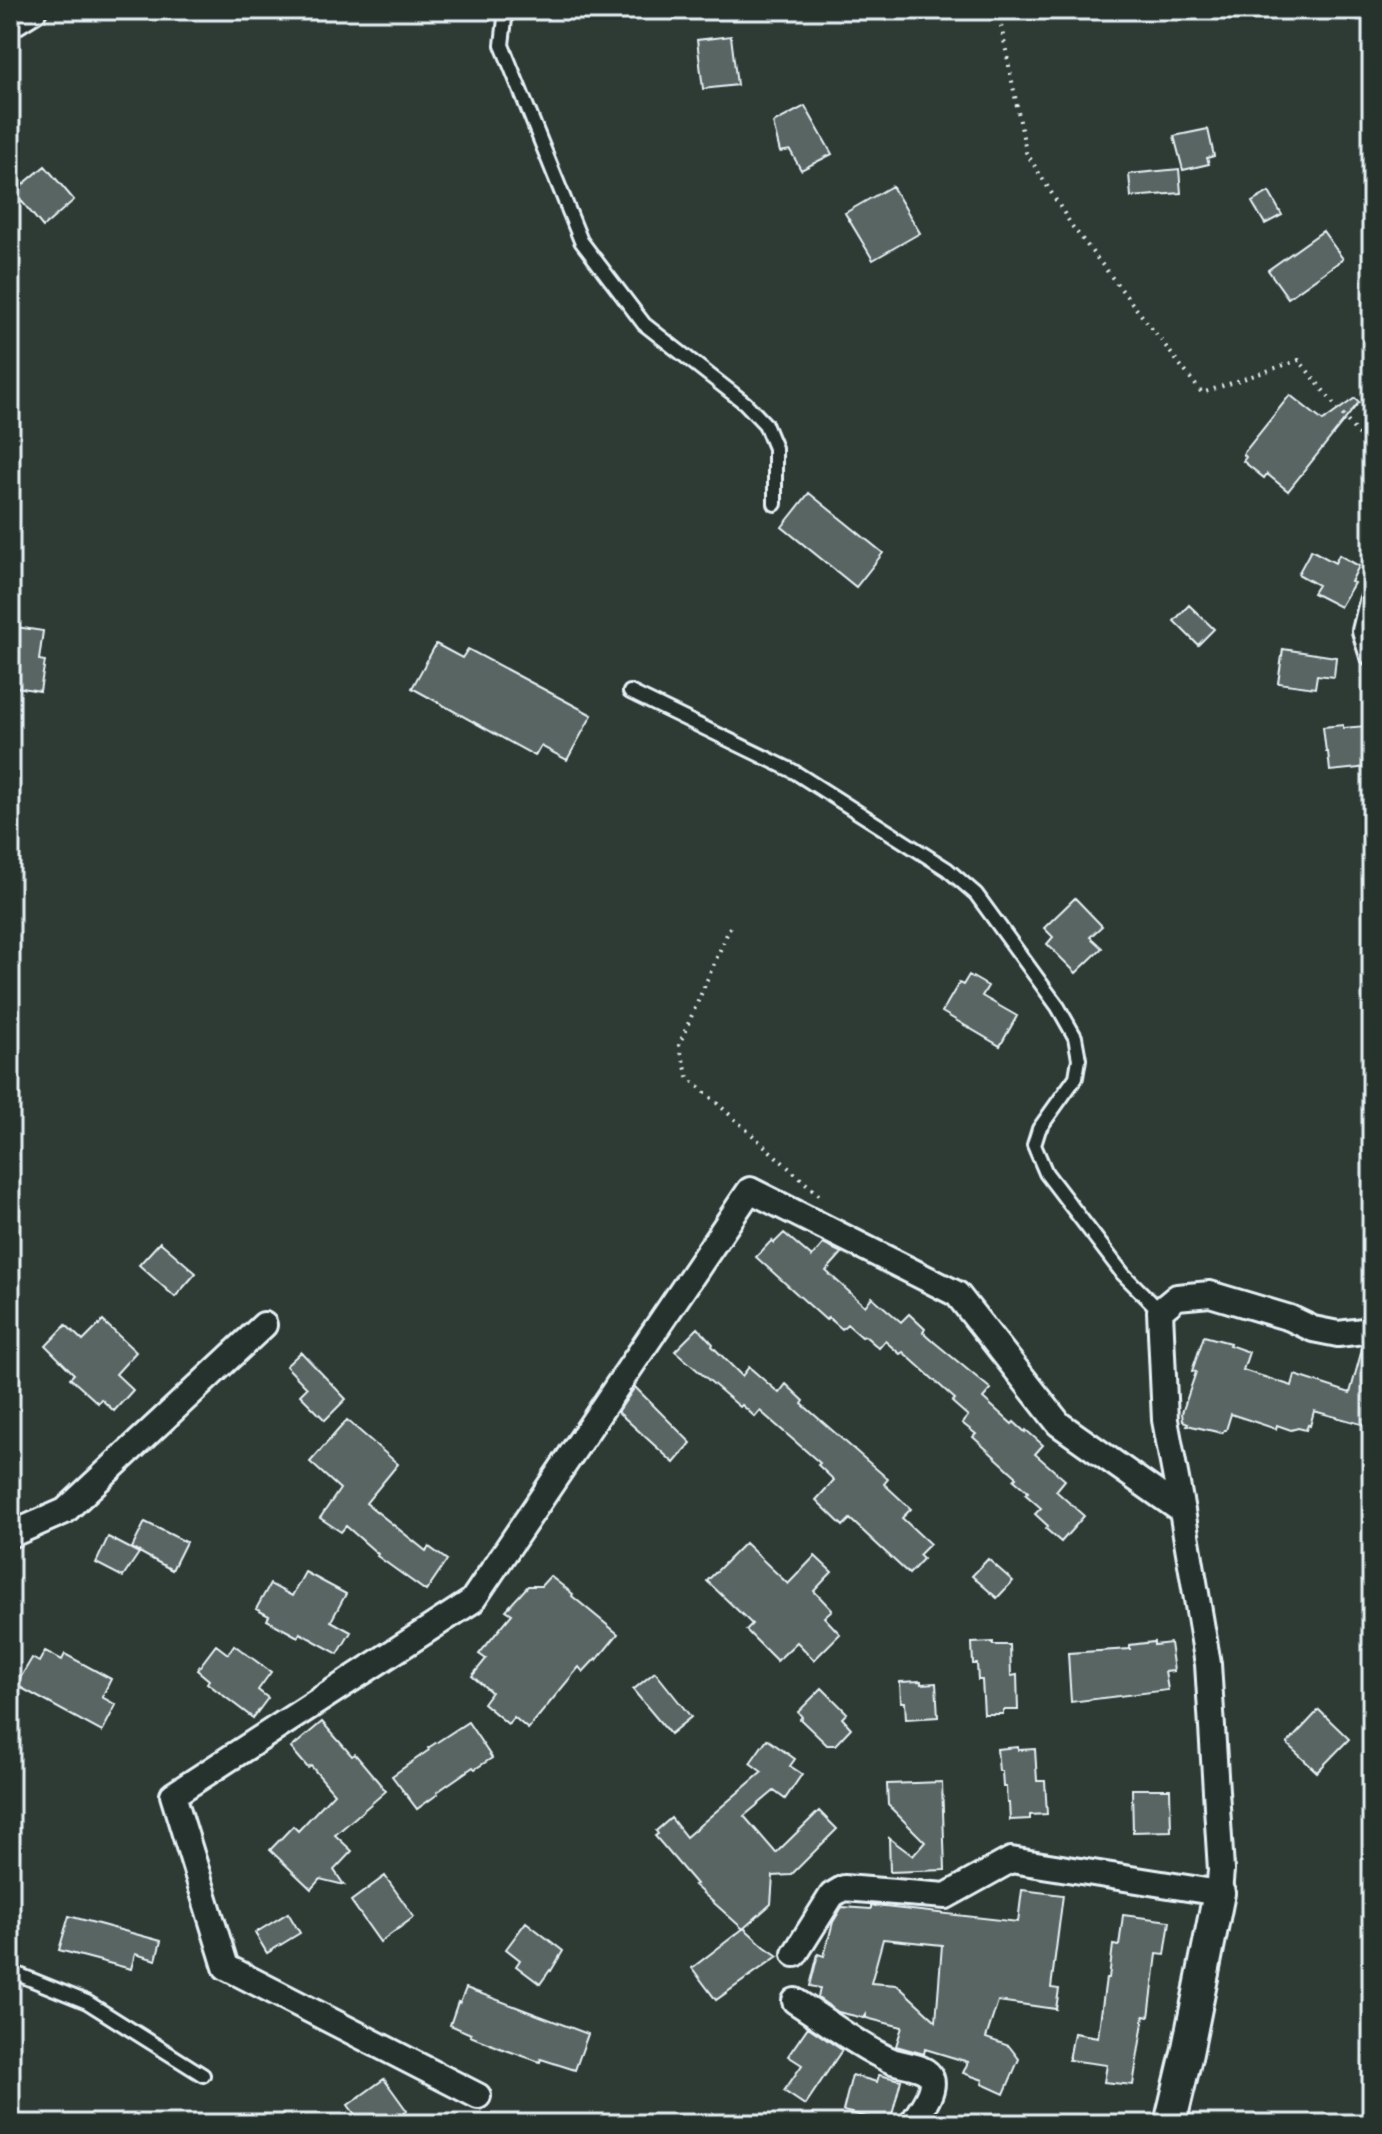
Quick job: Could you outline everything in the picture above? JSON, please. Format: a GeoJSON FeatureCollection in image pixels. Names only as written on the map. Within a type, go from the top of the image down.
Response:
{"type":"FeatureCollection","features":[{"type":"Feature","properties":{"kind":"street"},"geometry":{"type":"LineString","coordinates":[[10,25],[34,10]]}},
{"type":"Feature","properties":{"kind":"street"},"geometry":{"type":"LineString","coordinates":[[1372,602],[1365,631],[1372,653]]}},
{"type":"Feature","properties":{"kind":"street"},"geometry":{"type":"LineString","coordinates":[[478,2096],[226,1967],[173,1795],[472,1601],[750,1190],[957,1294],[1059,1424],[1182,1511]]}},
{"type":"Feature","properties":{"kind":"street"},"geometry":{"type":"LineString","coordinates":[[1170,2124],[1187,2053],[1221,1870],[1208,1664],[1165,1420],[1160,1311],[1177,1297],[1210,1294],[1290,1318],[1313,1329],[1338,1334],[1372,1330]]}},
{"type":"Feature","properties":{"kind":"street"},"geometry":{"type":"LineString","coordinates":[[10,1535],[65,1511],[264,1325]]}},
{"type":"Feature","properties":{"kind":"street"},"geometry":{"type":"LineString","coordinates":[[795,1954],[832,1895],[844,1888],[946,1896],[1011,1860],[1219,1893]]}},
{"type":"Feature","properties":{"kind":"street"},"geometry":{"type":"LineString","coordinates":[[795,2001],[878,2055],[925,2070],[932,2083],[930,2093],[912,2124]]}},
{"type":"Feature","properties":{"kind":"lane"},"geometry":{"type":"LineString","coordinates":[[506,10],[502,45],[581,241],[644,324],[745,403],[765,424],[775,448],[775,504]]}},
{"type":"Feature","properties":{"kind":"lane"},"geometry":{"type":"LineString","coordinates":[[630,692],[793,771],[947,869],[976,894],[1058,1007],[1075,1037],[1079,1059],[1076,1077],[1039,1129],[1034,1145],[1046,1173],[1123,1274],[1160,1311]]}},
{"type":"Feature","properties":{"kind":"lane"},"geometry":{"type":"LineString","coordinates":[[10,1971],[87,2002],[203,2075]]}},
{"type":"Feature","properties":{"kind":"path"},"geometry":{"type":"LineString","coordinates":[[998,10],[1026,152],[1072,226],[1202,393],[1299,360],[1372,452]]}},
{"type":"Feature","properties":{"kind":"path"},"geometry":{"type":"LineString","coordinates":[[730,927],[679,1045],[688,1077],[825,1200]]}},
{"type":"Feature","properties":{"kind":"building"},"geometry":{"type":"Polygon","coordinates":[[[731,36],[737,85],[703,89],[697,40],[731,36]]]}},
{"type":"Feature","properties":{"kind":"building"},"geometry":{"type":"Polygon","coordinates":[[[805,106],[832,154],[801,170],[790,150],[780,152],[773,123],[805,106]]]}},
{"type":"Feature","properties":{"kind":"building"},"geometry":{"type":"Polygon","coordinates":[[[1208,129],[1214,156],[1207,158],[1209,164],[1183,170],[1174,136],[1208,129]]]}},
{"type":"Feature","properties":{"kind":"building"},"geometry":{"type":"Polygon","coordinates":[[[45,166],[74,200],[43,227],[14,192],[45,166]]]}},
{"type":"Feature","properties":{"kind":"building"},"geometry":{"type":"Polygon","coordinates":[[[1179,169],[1181,193],[1131,197],[1129,174],[1179,169]]]}},
{"type":"Feature","properties":{"kind":"building"},"geometry":{"type":"Polygon","coordinates":[[[892,186],[920,233],[873,260],[845,213],[892,186]]]}},
{"type":"Feature","properties":{"kind":"building"},"geometry":{"type":"Polygon","coordinates":[[[1269,192],[1282,215],[1265,224],[1252,202],[1269,192]]]}},
{"type":"Feature","properties":{"kind":"building"},"geometry":{"type":"Polygon","coordinates":[[[1323,231],[1343,259],[1288,298],[1268,270],[1323,231]]]}},
{"type":"Feature","properties":{"kind":"building"},"geometry":{"type":"Polygon","coordinates":[[[1290,395],[1323,421],[1355,398],[1359,402],[1288,491],[1267,474],[1264,478],[1243,461],[1246,457],[1243,454],[1290,395]]]}},
{"type":"Feature","properties":{"kind":"building"},"geometry":{"type":"Polygon","coordinates":[[[809,493],[883,553],[856,587],[782,527],[809,493]]]}},
{"type":"Feature","properties":{"kind":"building"},"geometry":{"type":"Polygon","coordinates":[[[1311,550],[1335,563],[1339,555],[1359,566],[1351,582],[1354,583],[1340,607],[1313,593],[1318,585],[1298,574],[1311,550]]]}},
{"type":"Feature","properties":{"kind":"building"},"geometry":{"type":"Polygon","coordinates":[[[1189,605],[1214,629],[1198,645],[1174,621],[1189,605]]]}},
{"type":"Feature","properties":{"kind":"building"},"geometry":{"type":"Polygon","coordinates":[[[10,626],[43,631],[39,660],[45,661],[40,691],[10,686],[10,626]]]}},
{"type":"Feature","properties":{"kind":"building"},"geometry":{"type":"Polygon","coordinates":[[[436,644],[462,658],[468,649],[592,715],[567,760],[541,746],[535,756],[412,688],[436,644]]]}},
{"type":"Feature","properties":{"kind":"building"},"geometry":{"type":"Polygon","coordinates":[[[1283,649],[1336,657],[1334,677],[1317,675],[1315,688],[1278,683],[1283,649]]]}},
{"type":"Feature","properties":{"kind":"building"},"geometry":{"type":"Polygon","coordinates":[[[1343,725],[1343,728],[1366,726],[1369,767],[1330,771],[1323,727],[1343,725]]]}},
{"type":"Feature","properties":{"kind":"building"},"geometry":{"type":"Polygon","coordinates":[[[1075,898],[1102,926],[1090,937],[1102,948],[1076,973],[1047,944],[1053,937],[1044,928],[1075,898]]]}},
{"type":"Feature","properties":{"kind":"building"},"geometry":{"type":"Polygon","coordinates":[[[969,975],[988,986],[982,996],[1017,1016],[1000,1046],[942,1012],[959,983],[963,985],[969,975]]]}},
{"type":"Feature","properties":{"kind":"building"},"geometry":{"type":"Polygon","coordinates":[[[784,1233],[812,1257],[823,1244],[842,1253],[826,1271],[865,1306],[872,1297],[901,1322],[909,1314],[925,1329],[923,1332],[991,1389],[983,1398],[1012,1424],[1014,1422],[1026,1430],[1043,1445],[1035,1454],[1065,1480],[1056,1491],[1084,1516],[1061,1542],[1035,1514],[1041,1508],[1014,1480],[1017,1477],[962,1423],[968,1416],[952,1402],[955,1399],[903,1352],[900,1354],[885,1341],[879,1348],[847,1324],[842,1329],[828,1317],[826,1320],[756,1257],[772,1240],[774,1243],[784,1233]]]}},
{"type":"Feature","properties":{"kind":"building"},"geometry":{"type":"Polygon","coordinates":[[[160,1242],[196,1273],[175,1297],[139,1265],[160,1242]]]}},
{"type":"Feature","properties":{"kind":"building"},"geometry":{"type":"Polygon","coordinates":[[[103,1321],[136,1352],[116,1374],[133,1390],[114,1411],[101,1399],[98,1403],[70,1378],[74,1374],[46,1346],[66,1325],[83,1341],[103,1321]]]}},
{"type":"Feature","properties":{"kind":"building"},"geometry":{"type":"Polygon","coordinates":[[[698,1328],[742,1376],[749,1367],[779,1393],[786,1384],[804,1401],[802,1404],[888,1479],[884,1484],[911,1509],[902,1518],[930,1544],[919,1555],[923,1559],[909,1574],[850,1519],[843,1526],[816,1500],[834,1480],[818,1465],[820,1463],[760,1411],[755,1417],[742,1405],[740,1407],[675,1351],[698,1328]]]}},
{"type":"Feature","properties":{"kind":"building"},"geometry":{"type":"Polygon","coordinates":[[[1204,1336],[1249,1352],[1243,1370],[1292,1386],[1295,1375],[1350,1393],[1363,1346],[1372,1345],[1372,1427],[1314,1411],[1306,1430],[1291,1430],[1277,1425],[1276,1429],[1231,1414],[1222,1433],[1187,1425],[1182,1413],[1204,1336]]]}},
{"type":"Feature","properties":{"kind":"building"},"geometry":{"type":"Polygon","coordinates":[[[301,1352],[346,1399],[325,1420],[300,1395],[307,1388],[286,1366],[301,1352]]]}},
{"type":"Feature","properties":{"kind":"building"},"geometry":{"type":"Polygon","coordinates":[[[635,1387],[691,1443],[674,1463],[618,1412],[635,1387]]]}},
{"type":"Feature","properties":{"kind":"building"},"geometry":{"type":"Polygon","coordinates":[[[347,1420],[398,1464],[366,1503],[426,1551],[429,1547],[447,1560],[426,1591],[377,1556],[346,1526],[341,1532],[320,1518],[340,1489],[310,1462],[347,1420]]]}},
{"type":"Feature","properties":{"kind":"building"},"geometry":{"type":"Polygon","coordinates":[[[145,1522],[186,1542],[172,1570],[132,1548],[145,1522]]]}},
{"type":"Feature","properties":{"kind":"building"},"geometry":{"type":"Polygon","coordinates":[[[108,1537],[139,1553],[123,1577],[96,1563],[108,1537]]]}},
{"type":"Feature","properties":{"kind":"building"},"geometry":{"type":"Polygon","coordinates":[[[745,1543],[788,1584],[815,1556],[832,1572],[814,1591],[832,1610],[824,1617],[840,1634],[814,1660],[797,1642],[777,1661],[746,1630],[752,1624],[707,1581],[745,1543]]]}},
{"type":"Feature","properties":{"kind":"building"},"geometry":{"type":"Polygon","coordinates":[[[988,1559],[1013,1581],[997,1598],[972,1576],[988,1559]]]}},
{"type":"Feature","properties":{"kind":"building"},"geometry":{"type":"Polygon","coordinates":[[[305,1572],[346,1594],[331,1621],[351,1632],[338,1654],[300,1633],[298,1637],[267,1620],[269,1616],[256,1609],[270,1584],[292,1596],[305,1572]]]}},
{"type":"Feature","properties":{"kind":"building"},"geometry":{"type":"Polygon","coordinates":[[[550,1576],[618,1634],[583,1672],[579,1667],[528,1729],[514,1717],[508,1724],[483,1703],[491,1692],[472,1676],[486,1659],[479,1654],[512,1614],[506,1610],[528,1586],[541,1586],[550,1576]]]}},
{"type":"Feature","properties":{"kind":"building"},"geometry":{"type":"Polygon","coordinates":[[[993,1642],[993,1645],[1010,1645],[1011,1676],[1017,1675],[1018,1710],[1003,1710],[1003,1714],[984,1714],[982,1680],[978,1680],[977,1664],[973,1664],[972,1643],[993,1642]]]}},
{"type":"Feature","properties":{"kind":"building"},"geometry":{"type":"Polygon","coordinates":[[[1154,1642],[1154,1645],[1170,1643],[1174,1671],[1165,1672],[1168,1690],[1071,1702],[1068,1653],[1130,1649],[1130,1645],[1154,1642]]]}},
{"type":"Feature","properties":{"kind":"building"},"geometry":{"type":"Polygon","coordinates":[[[216,1645],[228,1654],[234,1645],[271,1672],[258,1690],[268,1698],[253,1718],[207,1683],[209,1680],[197,1670],[216,1645]]]}},
{"type":"Feature","properties":{"kind":"building"},"geometry":{"type":"Polygon","coordinates":[[[45,1651],[62,1660],[65,1654],[111,1679],[102,1697],[116,1705],[102,1732],[16,1685],[32,1658],[39,1662],[45,1651]]]}},
{"type":"Feature","properties":{"kind":"building"},"geometry":{"type":"Polygon","coordinates":[[[655,1672],[691,1717],[670,1734],[633,1690],[655,1672]]]}},
{"type":"Feature","properties":{"kind":"building"},"geometry":{"type":"Polygon","coordinates":[[[921,1681],[921,1684],[936,1683],[938,1717],[906,1719],[900,1682],[921,1681]]]}},
{"type":"Feature","properties":{"kind":"building"},"geometry":{"type":"Polygon","coordinates":[[[822,1688],[847,1713],[842,1718],[851,1728],[835,1745],[827,1745],[800,1719],[802,1717],[798,1712],[822,1688]]]}},
{"type":"Feature","properties":{"kind":"building"},"geometry":{"type":"Polygon","coordinates":[[[1319,1710],[1349,1739],[1317,1772],[1287,1744],[1319,1710]]]}},
{"type":"Feature","properties":{"kind":"building"},"geometry":{"type":"Polygon","coordinates":[[[322,1722],[352,1756],[355,1754],[386,1791],[335,1835],[352,1851],[334,1870],[344,1885],[320,1879],[311,1889],[270,1850],[293,1826],[298,1831],[334,1793],[291,1748],[322,1722]]]}},
{"type":"Feature","properties":{"kind":"building"},"geometry":{"type":"Polygon","coordinates":[[[468,1722],[492,1758],[475,1769],[473,1767],[417,1809],[392,1776],[468,1722]]]}},
{"type":"Feature","properties":{"kind":"building"},"geometry":{"type":"Polygon","coordinates":[[[767,1739],[795,1759],[790,1766],[802,1774],[785,1799],[774,1791],[744,1816],[776,1853],[819,1811],[837,1829],[791,1875],[773,1876],[771,1904],[743,1929],[694,1885],[655,1836],[658,1834],[656,1831],[671,1818],[686,1837],[762,1772],[750,1763],[767,1739]]]}},
{"type":"Feature","properties":{"kind":"building"},"geometry":{"type":"Polygon","coordinates":[[[1018,1747],[1018,1750],[1035,1749],[1037,1781],[1045,1781],[1047,1814],[1010,1820],[997,1749],[1018,1747]]]}},
{"type":"Feature","properties":{"kind":"building"},"geometry":{"type":"Polygon","coordinates":[[[942,1782],[945,1870],[890,1872],[889,1838],[913,1856],[925,1842],[888,1805],[887,1784],[942,1782]]]}},
{"type":"Feature","properties":{"kind":"building"},"geometry":{"type":"Polygon","coordinates":[[[1132,1789],[1170,1789],[1171,1831],[1133,1832],[1132,1789]]]}},
{"type":"Feature","properties":{"kind":"building"},"geometry":{"type":"Polygon","coordinates":[[[385,1876],[414,1917],[380,1942],[351,1901],[385,1876]]]}},
{"type":"Feature","properties":{"kind":"building"},"geometry":{"type":"Polygon","coordinates":[[[1022,1890],[1063,1895],[1051,1988],[1059,1989],[1056,2009],[998,2001],[986,2038],[1009,2046],[1019,2059],[1004,2094],[982,2084],[983,2080],[963,2073],[968,2062],[925,2049],[924,2054],[896,2046],[902,2027],[866,2018],[866,2015],[864,2018],[838,2012],[818,1998],[820,1988],[810,1986],[818,1954],[824,1956],[833,1922],[842,1907],[871,1909],[871,1905],[1018,1922],[1022,1890]],[[883,1939],[871,1983],[897,1985],[936,2021],[942,1945],[883,1939]]]}},
{"type":"Feature","properties":{"kind":"building"},"geometry":{"type":"Polygon","coordinates":[[[288,1913],[300,1933],[267,1953],[255,1933],[288,1913]]]}},
{"type":"Feature","properties":{"kind":"building"},"geometry":{"type":"Polygon","coordinates":[[[1123,1915],[1170,1921],[1165,1955],[1157,1954],[1149,2017],[1144,2016],[1133,2085],[1104,2082],[1107,2065],[1069,2060],[1074,2033],[1098,2037],[1106,1978],[1109,1978],[1113,1945],[1119,1946],[1123,1915]]]}},
{"type":"Feature","properties":{"kind":"building"},"geometry":{"type":"Polygon","coordinates":[[[69,1916],[161,1941],[156,1960],[135,1954],[131,1969],[59,1950],[69,1916]]]}},
{"type":"Feature","properties":{"kind":"building"},"geometry":{"type":"Polygon","coordinates":[[[526,1922],[563,1951],[540,1984],[516,1966],[520,1960],[506,1949],[526,1922]]]}},
{"type":"Feature","properties":{"kind":"building"},"geometry":{"type":"Polygon","coordinates":[[[744,1928],[778,1956],[716,2000],[692,1968],[744,1928]]]}},
{"type":"Feature","properties":{"kind":"building"},"geometry":{"type":"Polygon","coordinates":[[[466,1988],[588,2034],[575,2070],[500,2048],[450,2025],[466,1988]]]}},
{"type":"Feature","properties":{"kind":"building"},"geometry":{"type":"Polygon","coordinates":[[[808,2027],[842,2050],[805,2105],[784,2091],[802,2065],[788,2056],[808,2027]]]}},
{"type":"Feature","properties":{"kind":"building"},"geometry":{"type":"Polygon","coordinates":[[[852,2075],[877,2082],[879,2075],[901,2080],[890,2123],[843,2111],[852,2075]]]}},
{"type":"Feature","properties":{"kind":"building"},"geometry":{"type":"Polygon","coordinates":[[[384,2079],[407,2111],[389,2124],[362,2124],[348,2105],[384,2079]]]}}]}
